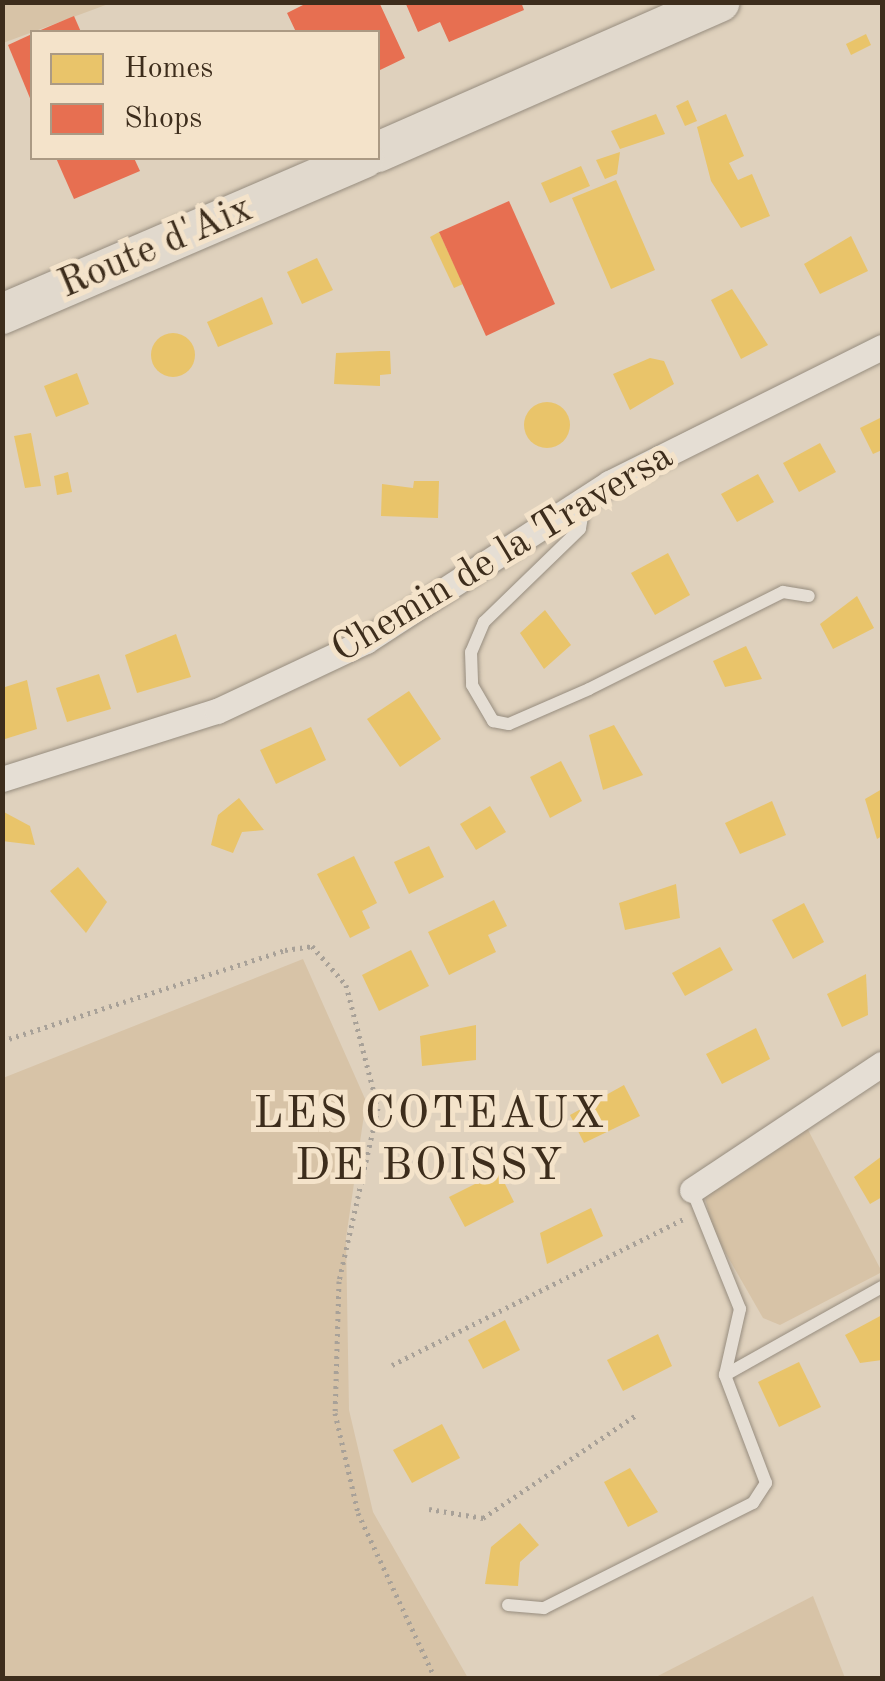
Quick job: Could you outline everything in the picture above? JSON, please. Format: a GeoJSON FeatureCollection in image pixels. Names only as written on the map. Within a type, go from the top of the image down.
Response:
{"type":"FeatureCollection","features":[{"type":"Feature","properties":{"kind":"main road"},"geometry":{"type":"LineString","coordinates":[[380,151],[720,2]]}},
{"type":"Feature","properties":{"kind":"main road","name":"Route d'Aix"},"geometry":{"type":"LineString","coordinates":[[2,314],[359,160]]}},
{"type":"Feature","properties":{"kind":"street","name":"Chemin de la Traversa"},"geometry":{"type":"LineString","coordinates":[[2,779],[217,712],[349,648],[585,498],[882,347]]}},
{"type":"Feature","properties":{"kind":"street"},"geometry":{"type":"LineString","coordinates":[[694,1201],[882,1064]]}},
{"type":"Feature","properties":{"kind":"lane"},"geometry":{"type":"LineString","coordinates":[[585,498],[580,529],[484,622],[471,652],[472,685],[493,721],[509,724],[783,592],[808,596]]}},
{"type":"Feature","properties":{"kind":"lane"},"geometry":{"type":"LineString","coordinates":[[508,1606],[544,1608],[753,1502],[766,1484],[764,1460],[725,1375],[740,1309],[694,1201]]}},
{"type":"Feature","properties":{"kind":"lane"},"geometry":{"type":"LineString","coordinates":[[725,1375],[882,1287]]}},
{"type":"Feature","properties":{"kind":"path"},"geometry":{"type":"LineString","coordinates":[[2,1041],[285,950],[312,946],[346,985],[378,1108],[339,1281],[336,1413],[369,1543],[435,1678]]}},
{"type":"Feature","properties":{"kind":"path"},"geometry":{"type":"LineString","coordinates":[[392,1365],[694,1201]]}},
{"type":"Feature","properties":{"kind":"path"},"geometry":{"type":"LineString","coordinates":[[430,1509],[483,1518],[634,1416]]}},
{"type":"Feature","properties":{"kind":"shaded area"},"geometry":{"type":"Polygon","coordinates":[[[3,3],[111,3],[30,30],[3,43],[3,3]]]}},
{"type":"Feature","properties":{"kind":"shaded area"},"geometry":{"type":"Polygon","coordinates":[[[303,959],[366,1101],[346,1238],[349,1410],[373,1512],[468,1678],[3,1678],[3,1078],[303,959]]]}},
{"type":"Feature","properties":{"kind":"shaded area"},"geometry":{"type":"Polygon","coordinates":[[[806,1126],[882,1272],[780,1325],[763,1318],[713,1231],[705,1197],[806,1126]]]}},
{"type":"Feature","properties":{"kind":"shaded area"},"geometry":{"type":"Polygon","coordinates":[[[813,1596],[845,1678],[654,1678],[813,1596]]]}},
{"type":"Feature","properties":{"kind":"building: Homes"},"geometry":{"type":"Polygon","coordinates":[[[866,34],[871,45],[851,55],[846,44],[866,34]]]}},
{"type":"Feature","properties":{"kind":"building: Homes"},"geometry":{"type":"Polygon","coordinates":[[[688,100],[697,121],[685,126],[676,106],[688,100]]]}},
{"type":"Feature","properties":{"kind":"building: Homes"},"geometry":{"type":"Polygon","coordinates":[[[656,114],[665,134],[620,149],[611,131],[656,114]]]}},
{"type":"Feature","properties":{"kind":"building: Homes"},"geometry":{"type":"Polygon","coordinates":[[[726,114],[744,156],[729,163],[738,180],[752,174],[770,216],[741,228],[711,181],[697,127],[726,114]]]}},
{"type":"Feature","properties":{"kind":"building: Homes"},"geometry":{"type":"Polygon","coordinates":[[[620,152],[617,174],[605,179],[596,160],[620,152]]]}},
{"type":"Feature","properties":{"kind":"building: Homes"},"geometry":{"type":"Polygon","coordinates":[[[581,166],[590,186],[550,203],[541,183],[581,166]]]}},
{"type":"Feature","properties":{"kind":"building: Homes"},"geometry":{"type":"Polygon","coordinates":[[[616,180],[655,270],[611,289],[572,198],[616,180]]]}},
{"type":"Feature","properties":{"kind":"building: Homes"},"geometry":{"type":"Polygon","coordinates":[[[439,232],[463,284],[454,288],[430,237],[439,232]]]}},
{"type":"Feature","properties":{"kind":"building: Homes"},"geometry":{"type":"Polygon","coordinates":[[[851,236],[868,271],[820,294],[804,264],[851,236]]]}},
{"type":"Feature","properties":{"kind":"building: Homes"},"geometry":{"type":"Polygon","coordinates":[[[317,258],[333,290],[302,304],[287,272],[317,258]]]}},
{"type":"Feature","properties":{"kind":"building: Homes"},"geometry":{"type":"Polygon","coordinates":[[[732,289],[768,345],[741,359],[711,300],[732,289]]]}},
{"type":"Feature","properties":{"kind":"building: Homes"},"geometry":{"type":"Polygon","coordinates":[[[262,297],[273,324],[218,347],[207,322],[262,297]]]}},
{"type":"Feature","properties":{"kind":"building: Homes"},"geometry":{"type":"Polygon","coordinates":[[[173,333],[189,339],[195,355],[189,371],[173,377],[157,371],[151,355],[157,339],[173,333]]]}},
{"type":"Feature","properties":{"kind":"building: Homes"},"geometry":{"type":"Polygon","coordinates":[[[390,351],[391,374],[380,375],[380,386],[334,384],[336,353],[390,351]]]}},
{"type":"Feature","properties":{"kind":"building: Homes"},"geometry":{"type":"Polygon","coordinates":[[[650,358],[664,361],[674,384],[630,410],[613,374],[650,358]]]}},
{"type":"Feature","properties":{"kind":"building: Homes"},"geometry":{"type":"Polygon","coordinates":[[[77,373],[89,404],[56,417],[44,386],[77,373]]]}},
{"type":"Feature","properties":{"kind":"building: Homes"},"geometry":{"type":"Polygon","coordinates":[[[547,402],[563,409],[570,425],[563,441],[547,448],[531,441],[524,425],[531,409],[547,402]]]}},
{"type":"Feature","properties":{"kind":"building: Homes"},"geometry":{"type":"Polygon","coordinates":[[[882,417],[882,450],[873,454],[860,428],[882,417]]]}},
{"type":"Feature","properties":{"kind":"building: Homes"},"geometry":{"type":"Polygon","coordinates":[[[31,433],[41,486],[25,488],[14,436],[31,433]]]}},
{"type":"Feature","properties":{"kind":"building: Homes"},"geometry":{"type":"Polygon","coordinates":[[[820,443],[836,472],[799,492],[783,463],[820,443]]]}},
{"type":"Feature","properties":{"kind":"building: Homes"},"geometry":{"type":"Polygon","coordinates":[[[68,472],[72,492],[57,495],[54,476],[68,472]]]}},
{"type":"Feature","properties":{"kind":"building: Homes"},"geometry":{"type":"Polygon","coordinates":[[[758,474],[774,502],[737,522],[721,494],[758,474]]]}},
{"type":"Feature","properties":{"kind":"building: Homes"},"geometry":{"type":"Polygon","coordinates":[[[414,481],[439,481],[438,518],[381,516],[382,484],[413,488],[414,481]]]}},
{"type":"Feature","properties":{"kind":"building: Homes"},"geometry":{"type":"Polygon","coordinates":[[[668,553],[690,595],[655,615],[631,573],[668,553]]]}},
{"type":"Feature","properties":{"kind":"building: Homes"},"geometry":{"type":"Polygon","coordinates":[[[857,596],[874,628],[833,649],[820,624],[857,596]]]}},
{"type":"Feature","properties":{"kind":"building: Homes"},"geometry":{"type":"Polygon","coordinates":[[[545,610],[571,645],[544,669],[520,633],[545,610]]]}},
{"type":"Feature","properties":{"kind":"building: Homes"},"geometry":{"type":"Polygon","coordinates":[[[176,634],[191,677],[137,693],[125,655],[176,634]]]}},
{"type":"Feature","properties":{"kind":"building: Homes"},"geometry":{"type":"Polygon","coordinates":[[[746,646],[762,679],[725,687],[713,661],[746,646]]]}},
{"type":"Feature","properties":{"kind":"building: Homes"},"geometry":{"type":"Polygon","coordinates":[[[99,674],[111,709],[67,722],[56,688],[99,674]]]}},
{"type":"Feature","properties":{"kind":"building: Homes"},"geometry":{"type":"Polygon","coordinates":[[[27,680],[37,729],[5,739],[2,688],[27,680]]]}},
{"type":"Feature","properties":{"kind":"building: Homes"},"geometry":{"type":"Polygon","coordinates":[[[409,691],[441,739],[400,767],[367,719],[409,691]]]}},
{"type":"Feature","properties":{"kind":"building: Homes"},"geometry":{"type":"Polygon","coordinates":[[[614,725],[643,775],[603,790],[589,735],[614,725]]]}},
{"type":"Feature","properties":{"kind":"building: Homes"},"geometry":{"type":"Polygon","coordinates":[[[311,727],[326,760],[276,784],[260,750],[311,727]]]}},
{"type":"Feature","properties":{"kind":"building: Homes"},"geometry":{"type":"Polygon","coordinates":[[[561,761],[582,801],[550,818],[530,777],[561,761]]]}},
{"type":"Feature","properties":{"kind":"building: Homes"},"geometry":{"type":"Polygon","coordinates":[[[882,789],[882,836],[877,839],[865,799],[882,789]]]}},
{"type":"Feature","properties":{"kind":"building: Homes"},"geometry":{"type":"Polygon","coordinates":[[[239,798],[264,830],[242,832],[233,853],[211,845],[218,815],[239,798]]]}},
{"type":"Feature","properties":{"kind":"building: Homes"},"geometry":{"type":"Polygon","coordinates":[[[772,801],[786,835],[740,854],[725,823],[772,801]]]}},
{"type":"Feature","properties":{"kind":"building: Homes"},"geometry":{"type":"Polygon","coordinates":[[[490,806],[506,832],[476,850],[460,824],[490,806]]]}},
{"type":"Feature","properties":{"kind":"building: Homes"},"geometry":{"type":"Polygon","coordinates":[[[2,811],[30,826],[35,845],[2,841],[2,811]]]}},
{"type":"Feature","properties":{"kind":"building: Homes"},"geometry":{"type":"Polygon","coordinates":[[[429,846],[444,877],[409,894],[394,862],[429,846]]]}},
{"type":"Feature","properties":{"kind":"building: Homes"},"geometry":{"type":"Polygon","coordinates":[[[354,856],[377,903],[362,911],[370,928],[350,938],[317,874],[354,856]]]}},
{"type":"Feature","properties":{"kind":"building: Homes"},"geometry":{"type":"Polygon","coordinates":[[[78,867],[107,902],[86,933],[50,891],[78,867]]]}},
{"type":"Feature","properties":{"kind":"building: Homes"},"geometry":{"type":"Polygon","coordinates":[[[676,884],[680,918],[625,930],[619,903],[676,884]]]}},
{"type":"Feature","properties":{"kind":"building: Homes"},"geometry":{"type":"Polygon","coordinates":[[[494,900],[507,926],[488,935],[496,952],[449,975],[428,932],[494,900]]]}},
{"type":"Feature","properties":{"kind":"building: Homes"},"geometry":{"type":"Polygon","coordinates":[[[804,903],[824,942],[793,959],[772,920],[804,903]]]}},
{"type":"Feature","properties":{"kind":"building: Homes"},"geometry":{"type":"Polygon","coordinates":[[[720,947],[733,970],[685,996],[672,973],[720,947]]]}},
{"type":"Feature","properties":{"kind":"building: Homes"},"geometry":{"type":"Polygon","coordinates":[[[411,950],[429,986],[379,1011],[362,975],[411,950]]]}},
{"type":"Feature","properties":{"kind":"building: Homes"},"geometry":{"type":"Polygon","coordinates":[[[866,974],[868,1015],[842,1027],[827,994],[866,974]]]}},
{"type":"Feature","properties":{"kind":"building: Homes"},"geometry":{"type":"Polygon","coordinates":[[[476,1025],[476,1060],[422,1066],[420,1036],[476,1025]]]}},
{"type":"Feature","properties":{"kind":"building: Homes"},"geometry":{"type":"Polygon","coordinates":[[[756,1028],[770,1059],[722,1084],[706,1054],[756,1028]]]}},
{"type":"Feature","properties":{"kind":"building: Homes"},"geometry":{"type":"Polygon","coordinates":[[[624,1085],[640,1116],[584,1143],[570,1115],[624,1085]]]}},
{"type":"Feature","properties":{"kind":"building: Homes"},"geometry":{"type":"Polygon","coordinates":[[[882,1156],[882,1197],[870,1204],[854,1177],[882,1156]]]}},
{"type":"Feature","properties":{"kind":"building: Homes"},"geometry":{"type":"Polygon","coordinates":[[[499,1172],[514,1202],[465,1227],[449,1197],[499,1172]]]}},
{"type":"Feature","properties":{"kind":"building: Homes"},"geometry":{"type":"Polygon","coordinates":[[[591,1208],[603,1236],[547,1264],[540,1233],[591,1208]]]}},
{"type":"Feature","properties":{"kind":"building: Homes"},"geometry":{"type":"Polygon","coordinates":[[[882,1315],[882,1360],[860,1363],[845,1335],[882,1315]]]}},
{"type":"Feature","properties":{"kind":"building: Homes"},"geometry":{"type":"Polygon","coordinates":[[[505,1320],[520,1350],[483,1369],[468,1340],[505,1320]]]}},
{"type":"Feature","properties":{"kind":"building: Homes"},"geometry":{"type":"Polygon","coordinates":[[[658,1334],[672,1366],[623,1391],[607,1360],[658,1334]]]}},
{"type":"Feature","properties":{"kind":"building: Homes"},"geometry":{"type":"Polygon","coordinates":[[[799,1362],[821,1407],[779,1427],[758,1382],[799,1362]]]}},
{"type":"Feature","properties":{"kind":"building: Homes"},"geometry":{"type":"Polygon","coordinates":[[[442,1424],[460,1458],[412,1483],[393,1450],[442,1424]]]}},
{"type":"Feature","properties":{"kind":"building: Homes"},"geometry":{"type":"Polygon","coordinates":[[[630,1468],[658,1512],[628,1527],[604,1482],[630,1468]]]}},
{"type":"Feature","properties":{"kind":"building: Homes"},"geometry":{"type":"Polygon","coordinates":[[[520,1523],[539,1545],[520,1562],[518,1586],[485,1584],[491,1547],[520,1523]]]}},
{"type":"Feature","properties":{"kind":"building: Shops"},"geometry":{"type":"Polygon","coordinates":[[[309,2],[379,2],[405,58],[380,70],[380,30],[295,30],[287,13],[309,2]]]}},
{"type":"Feature","properties":{"kind":"building: Shops"},"geometry":{"type":"Polygon","coordinates":[[[405,2],[521,2],[524,10],[449,42],[440,22],[418,32],[405,2]]]}},
{"type":"Feature","properties":{"kind":"building: Shops"},"geometry":{"type":"Polygon","coordinates":[[[74,16],[80,30],[41,30],[74,16]]]}},
{"type":"Feature","properties":{"kind":"building: Shops"},"geometry":{"type":"Polygon","coordinates":[[[30,35],[30,98],[8,45],[30,35]]]}},
{"type":"Feature","properties":{"kind":"building: Shops"},"geometry":{"type":"Polygon","coordinates":[[[57,160],[135,160],[140,171],[74,199],[57,160]]]}},
{"type":"Feature","properties":{"kind":"building: Shops"},"geometry":{"type":"Polygon","coordinates":[[[509,201],[555,304],[486,336],[439,232],[509,201]]]}},
{"type":"Feature","properties":{"kind":"district","name":"LES COTEAUX DE BOISSY"},"geometry":{"type":"Point","coordinates":[430,1142]}}]}
